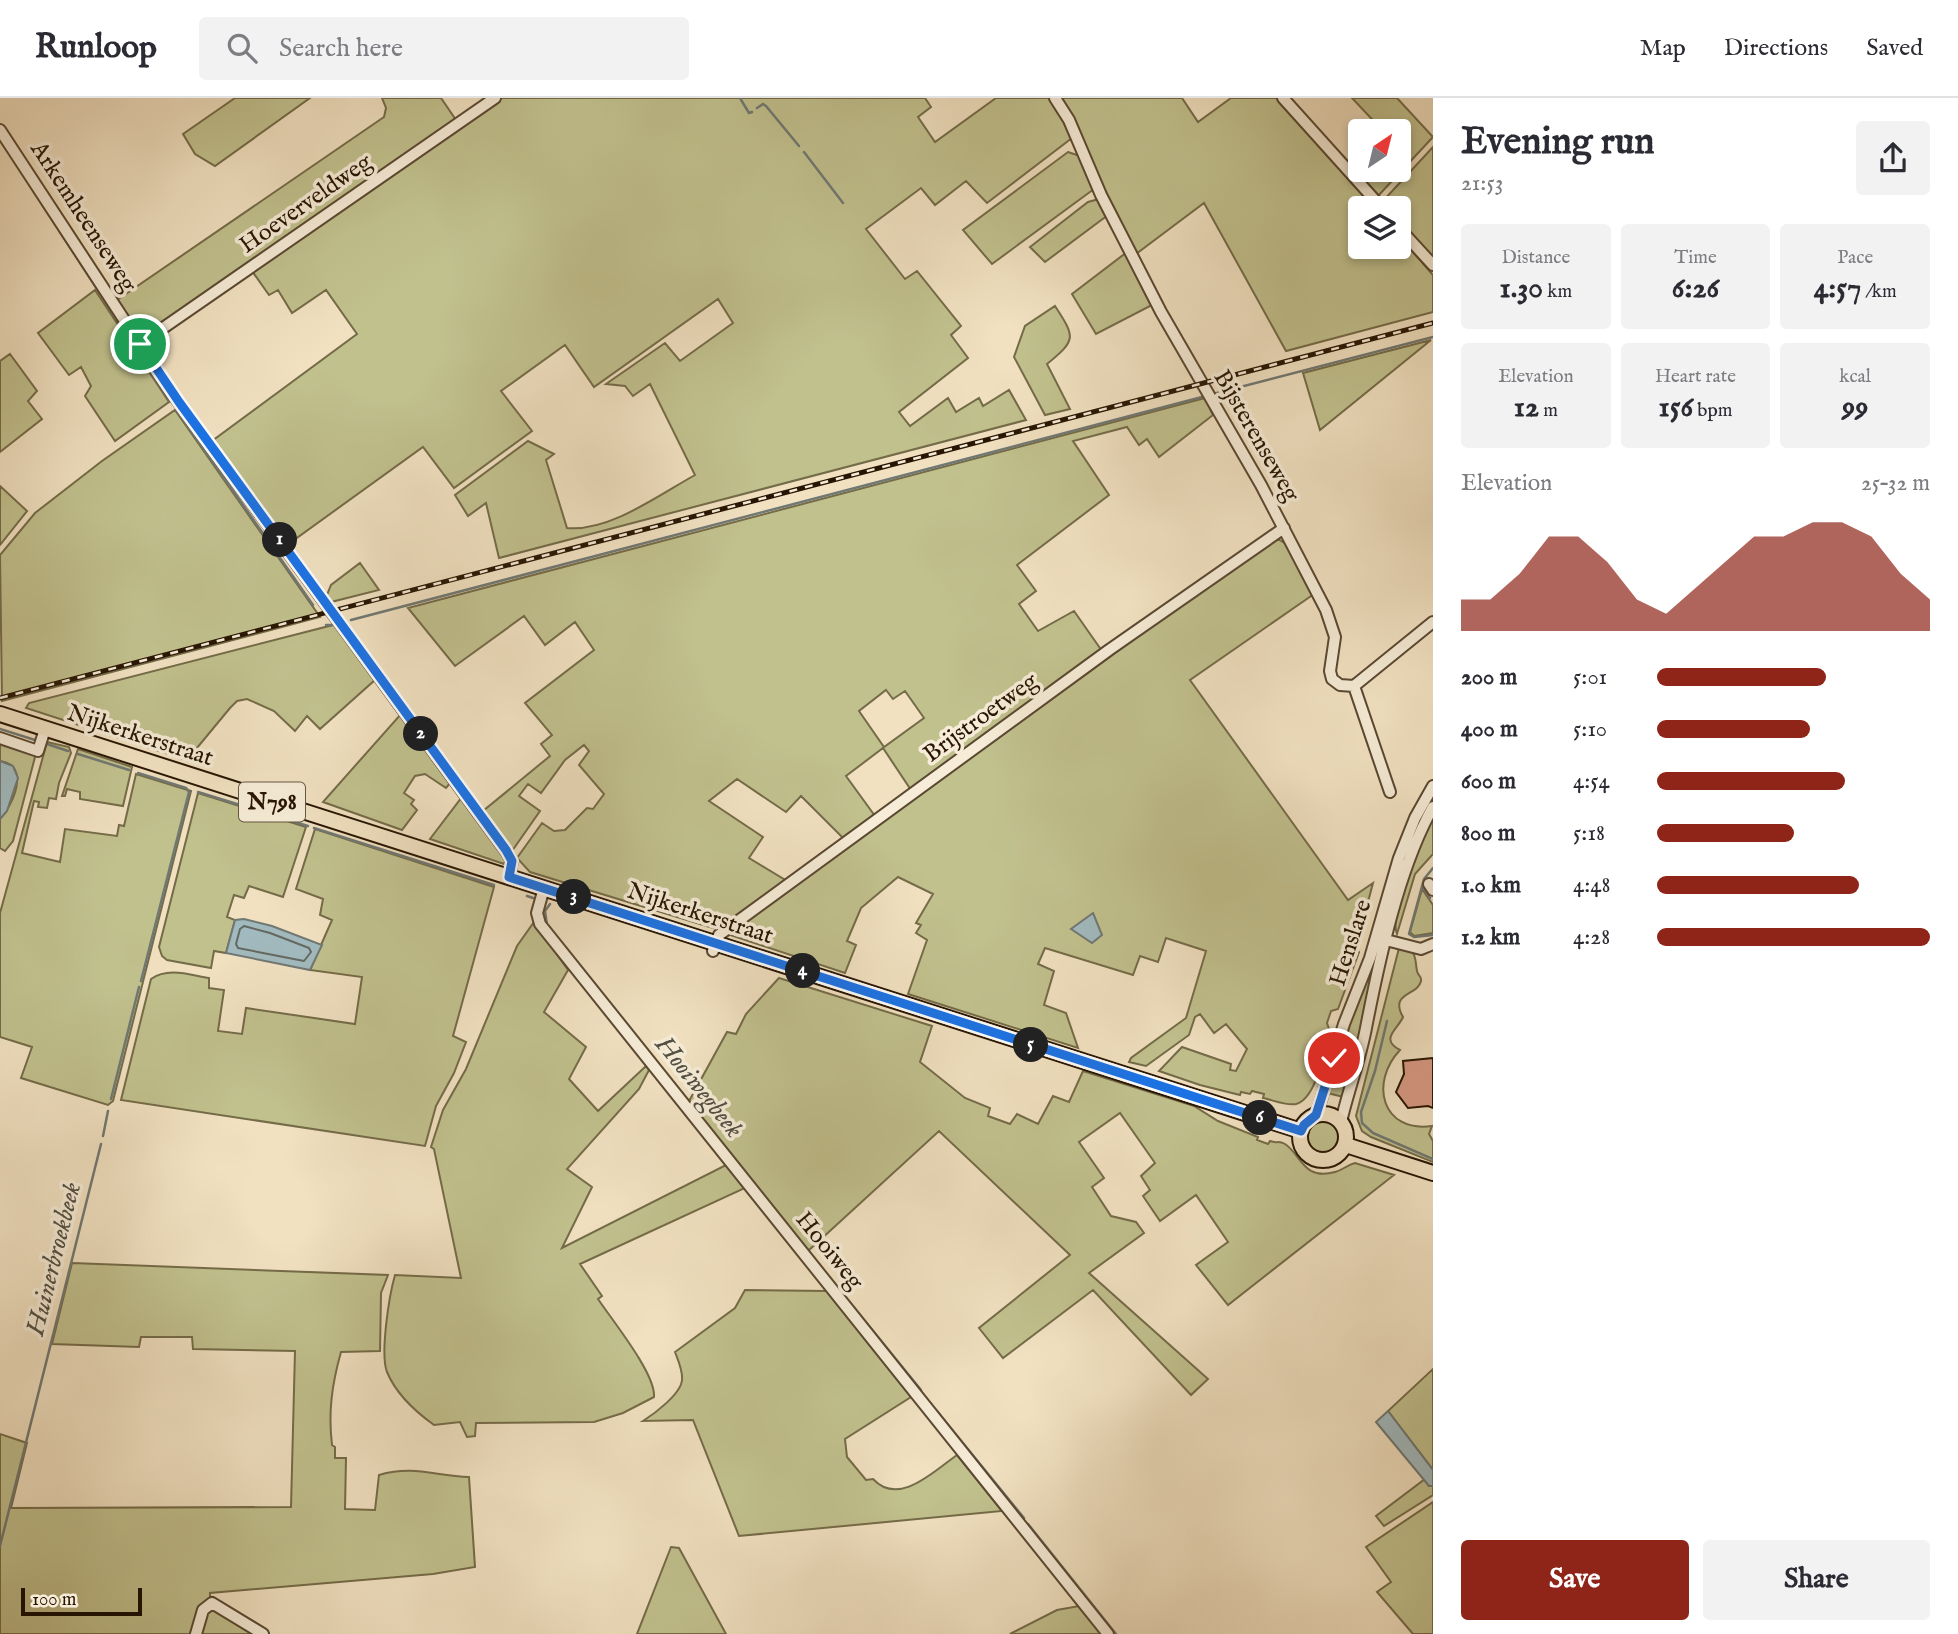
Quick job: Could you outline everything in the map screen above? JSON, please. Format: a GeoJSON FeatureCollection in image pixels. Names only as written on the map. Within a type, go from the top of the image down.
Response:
{"type":"FeatureCollection","features":[{"type":"Feature","properties":{"kind":"main road","name":"Nijkerkerstraat"},"geometry":{"type":"LineString","coordinates":[[0,714],[544,887],[714,947],[1301,1131]]}},
{"type":"Feature","properties":{"kind":"main road"},"geometry":{"type":"LineString","coordinates":[[1316,1115],[1334,1116],[1341,1122],[1347,1137],[1346,1145],[1340,1153],[1332,1159],[1322,1161],[1312,1158],[1304,1151],[1300,1142],[1301,1131],[1316,1115]]}},
{"type":"Feature","properties":{"kind":"main road"},"geometry":{"type":"LineString","coordinates":[[1346,1145],[1433,1173]]}},
{"type":"Feature","properties":{"kind":"street","name":"Hoeverveldweg"},"geometry":{"type":"LineString","coordinates":[[140,344],[495,98]]}},
{"type":"Feature","properties":{"kind":"street","name":"Bijsterenseweg"},"geometry":{"type":"LineString","coordinates":[[1055,98],[1069,120],[1101,195],[1161,312],[1284,528],[1334,631],[1335,650],[1330,671],[1332,679],[1340,685],[1354,686]]}},
{"type":"Feature","properties":{"kind":"street"},"geometry":{"type":"LineString","coordinates":[[1283,98],[1371,196]]}},
{"type":"Feature","properties":{"kind":"street","name":"Arkemheenseweg"},"geometry":{"type":"LineString","coordinates":[[0,130],[179,402],[506,850],[512,861],[509,877]]}},
{"type":"Feature","properties":{"kind":"street"},"geometry":{"type":"LineString","coordinates":[[1411,241],[1433,265]]}},
{"type":"Feature","properties":{"kind":"street","name":"Brijstroetweg"},"geometry":{"type":"LineString","coordinates":[[714,947],[719,935],[878,817],[1284,528]]}},
{"type":"Feature","properties":{"kind":"street"},"geometry":{"type":"LineString","coordinates":[[1391,792],[1354,686],[1433,622]]}},
{"type":"Feature","properties":{"kind":"street","name":"Nijkerkerstraat"},"geometry":{"type":"LineString","coordinates":[[0,738],[38,751],[45,729]]}},
{"type":"Feature","properties":{"kind":"street","name":"Henslare"},"geometry":{"type":"LineString","coordinates":[[1341,1122],[1366,1030],[1381,939],[1399,858],[1415,818],[1433,786]]}},
{"type":"Feature","properties":{"kind":"street","name":"Henslare"},"geometry":{"type":"LineString","coordinates":[[1316,1115],[1409,861],[1433,807]]}},
{"type":"Feature","properties":{"kind":"street","name":"Hooiweg"},"geometry":{"type":"LineString","coordinates":[[544,887],[537,913],[540,924],[1108,1634]]}},
{"type":"Feature","properties":{"kind":"street"},"geometry":{"type":"LineString","coordinates":[[1381,939],[1420,950],[1433,944]]}},
{"type":"Feature","properties":{"kind":"street"},"geometry":{"type":"LineString","coordinates":[[195,1634],[203,1611],[212,1604],[263,1634]]}},
{"type":"Feature","properties":{"kind":"green space"},"geometry":{"type":"Polygon","coordinates":[[[235,98],[310,98],[215,166],[195,154],[183,134],[235,98]]]}},
{"type":"Feature","properties":{"kind":"green space"},"geometry":{"type":"Polygon","coordinates":[[[382,98],[441,98],[456,120],[141,337],[117,300],[384,117],[386,108],[382,98]]]}},
{"type":"Feature","properties":{"kind":"green space"},"geometry":{"type":"Polygon","coordinates":[[[501,98],[925,98],[931,107],[918,117],[935,142],[996,98],[1051,98],[1072,138],[987,203],[966,181],[935,205],[921,188],[866,229],[905,279],[917,271],[961,326],[951,335],[968,358],[899,412],[910,426],[948,398],[956,412],[979,398],[983,406],[1009,390],[1026,420],[499,558],[486,503],[468,516],[455,495],[528,441],[554,454],[546,460],[567,528],[583,528],[616,518],[650,502],[695,475],[650,384],[633,396],[625,386],[606,384],[665,343],[680,361],[733,323],[718,299],[594,387],[565,345],[501,391],[532,431],[454,488],[423,447],[287,545],[212,441],[357,334],[326,290],[292,313],[278,290],[269,295],[252,271],[501,98]]]}},
{"type":"Feature","properties":{"kind":"green space"},"geometry":{"type":"Polygon","coordinates":[[[1060,98],[1182,98],[1198,122],[1231,98],[1276,98],[1348,178],[1348,182],[1352,182],[1364,196],[1348,196],[1348,259],[1411,259],[1411,250],[1433,275],[1433,312],[1286,351],[1204,203],[1136,254],[1102,190],[1060,98]]]}},
{"type":"Feature","properties":{"kind":"green space"},"geometry":{"type":"Polygon","coordinates":[[[1352,98],[1397,98],[1433,137],[1411,161],[1411,119],[1372,119],[1352,98]]]}},
{"type":"Feature","properties":{"kind":"green space"},"geometry":{"type":"Polygon","coordinates":[[[1433,147],[1433,258],[1411,233],[1411,196],[1388,196],[1401,182],[1411,182],[1411,171],[1433,147]]]}},
{"type":"Feature","properties":{"kind":"green space"},"geometry":{"type":"Polygon","coordinates":[[[1068,152],[1080,156],[1094,189],[992,264],[963,230],[1068,152]]]}},
{"type":"Feature","properties":{"kind":"green space"},"geometry":{"type":"Polygon","coordinates":[[[1365,182],[1391,182],[1378,196],[1365,182]]]}},
{"type":"Feature","properties":{"kind":"green space"},"geometry":{"type":"Polygon","coordinates":[[[1099,199],[1108,215],[1045,262],[1030,247],[1088,202],[1099,199]]]}},
{"type":"Feature","properties":{"kind":"green space"},"geometry":{"type":"Polygon","coordinates":[[[1127,252],[1152,305],[1096,334],[1072,294],[1127,252]]]}},
{"type":"Feature","properties":{"kind":"green space"},"geometry":{"type":"Polygon","coordinates":[[[95,290],[169,402],[115,441],[85,396],[91,386],[81,367],[69,375],[38,333],[95,290]]]}},
{"type":"Feature","properties":{"kind":"green space"},"geometry":{"type":"Polygon","coordinates":[[[1055,306],[1067,325],[1070,338],[1068,344],[1047,364],[1070,409],[1045,415],[1014,357],[1025,326],[1055,306]]]}},
{"type":"Feature","properties":{"kind":"green space"},"geometry":{"type":"Polygon","coordinates":[[[1431,340],[1320,430],[1303,373],[1431,340]]]}},
{"type":"Feature","properties":{"kind":"green space"},"geometry":{"type":"Polygon","coordinates":[[[10,354],[37,391],[28,401],[42,419],[0,452],[0,361],[10,354]]]}},
{"type":"Feature","properties":{"kind":"green space"},"geometry":{"type":"Polygon","coordinates":[[[1205,398],[1213,415],[1159,457],[1147,439],[1139,445],[1127,427],[1073,441],[1109,495],[1017,565],[1036,591],[1019,604],[1038,631],[1074,611],[1102,651],[911,790],[883,748],[846,776],[875,816],[844,839],[801,796],[786,812],[737,779],[709,801],[763,837],[749,858],[787,881],[716,929],[530,872],[517,858],[542,823],[554,831],[565,830],[587,808],[593,809],[604,794],[579,765],[589,751],[584,745],[565,760],[541,793],[528,784],[519,796],[540,811],[512,851],[483,811],[550,756],[541,744],[552,735],[525,703],[594,650],[575,622],[545,645],[524,616],[455,666],[408,608],[1205,398]],[[886,690],[859,711],[884,747],[924,718],[905,691],[893,699],[886,690]]]}},
{"type":"Feature","properties":{"kind":"green space"},"geometry":{"type":"Polygon","coordinates":[[[175,410],[320,617],[2,701],[0,555],[35,513],[102,461],[175,410]]]}},
{"type":"Feature","properties":{"kind":"green space"},"geometry":{"type":"Polygon","coordinates":[[[0,486],[27,511],[0,545],[0,486]]]}},
{"type":"Feature","properties":{"kind":"green space"},"geometry":{"type":"Polygon","coordinates":[[[1278,539],[1286,544],[1314,594],[1190,680],[1348,900],[1373,883],[1356,947],[1359,952],[1338,1009],[1331,1011],[1327,1023],[1330,1032],[1322,1062],[1314,1084],[1303,1100],[1288,1104],[1263,1098],[1264,1094],[1252,1091],[1250,1094],[1241,1092],[1240,1095],[1159,1071],[1182,1047],[1231,1064],[1230,1070],[1236,1071],[1247,1049],[1226,1024],[1214,1033],[1200,1014],[1195,1017],[1189,1035],[1146,1066],[1129,1062],[1186,1018],[1206,951],[1166,938],[1158,962],[1140,956],[1133,975],[1045,948],[1038,964],[1054,971],[1044,1005],[1066,1013],[1078,1048],[908,994],[927,940],[916,933],[921,925],[916,923],[933,894],[898,877],[861,908],[847,941],[856,945],[845,973],[727,934],[1184,603],[1278,539]]]}},
{"type":"Feature","properties":{"kind":"green space"},"geometry":{"type":"Polygon","coordinates":[[[360,563],[379,590],[331,602],[327,595],[331,585],[360,563]]]}},
{"type":"Feature","properties":{"kind":"green space"},"geometry":{"type":"Polygon","coordinates":[[[337,624],[376,679],[320,729],[307,716],[295,731],[274,711],[247,699],[237,701],[187,760],[26,708],[29,703],[337,624]]]}},
{"type":"Feature","properties":{"kind":"green space"},"geometry":{"type":"Polygon","coordinates":[[[401,714],[451,782],[446,788],[425,774],[415,776],[404,793],[414,800],[411,804],[417,810],[402,830],[323,802],[401,714]]]}},
{"type":"Feature","properties":{"kind":"green space"},"geometry":{"type":"Polygon","coordinates":[[[0,741],[35,754],[13,841],[5,851],[0,848],[0,819],[14,796],[17,777],[9,764],[0,761],[0,741]]]}},
{"type":"Feature","properties":{"kind":"green space"},"geometry":{"type":"Polygon","coordinates":[[[47,742],[69,747],[71,753],[59,783],[56,799],[49,798],[47,808],[38,807],[39,802],[34,801],[22,853],[60,862],[65,829],[117,836],[119,825],[124,826],[136,774],[191,791],[113,1101],[108,1105],[21,1078],[32,1047],[0,1037],[0,913],[47,742]]]}},
{"type":"Feature","properties":{"kind":"green space"},"geometry":{"type":"Polygon","coordinates":[[[78,749],[132,767],[123,806],[80,799],[80,792],[67,789],[65,796],[62,796],[78,749]]]}},
{"type":"Feature","properties":{"kind":"green space"},"geometry":{"type":"Polygon","coordinates":[[[198,793],[306,827],[283,897],[249,886],[244,898],[234,895],[227,917],[235,920],[226,953],[214,951],[211,968],[167,960],[162,956],[159,947],[198,793]]]}},
{"type":"Feature","properties":{"kind":"green space"},"geometry":{"type":"Polygon","coordinates":[[[462,797],[506,859],[504,864],[430,839],[462,797]]]}},
{"type":"Feature","properties":{"kind":"green space"},"geometry":{"type":"Polygon","coordinates":[[[1433,813],[1433,854],[1415,874],[1397,934],[1397,910],[1402,893],[1433,813]]]}},
{"type":"Feature","properties":{"kind":"green space"},"geometry":{"type":"Polygon","coordinates":[[[315,829],[494,887],[453,1036],[466,1042],[454,1073],[436,1106],[425,1146],[121,1100],[151,979],[158,975],[179,973],[209,978],[209,988],[224,990],[218,1031],[242,1034],[246,1008],[355,1024],[362,977],[310,970],[332,920],[320,915],[323,899],[296,889],[315,829]]]}},
{"type":"Feature","properties":{"kind":"green space"},"geometry":{"type":"Polygon","coordinates":[[[1422,889],[1433,905],[1433,933],[1414,936],[1410,932],[1422,889]]]}},
{"type":"Feature","properties":{"kind":"green space"},"geometry":{"type":"Polygon","coordinates":[[[534,922],[568,970],[544,1012],[586,1047],[569,1079],[598,1111],[646,1066],[649,1070],[639,1089],[567,1169],[592,1187],[562,1248],[726,1165],[745,1188],[580,1264],[602,1296],[598,1299],[641,1361],[653,1387],[654,1397],[623,1413],[594,1422],[476,1423],[475,1436],[467,1437],[460,1422],[434,1425],[396,1388],[385,1364],[388,1310],[395,1275],[461,1278],[434,1149],[431,1147],[443,1110],[466,1069],[517,946],[534,922]]]}},
{"type":"Feature","properties":{"kind":"green space"},"geometry":{"type":"Polygon","coordinates":[[[1399,948],[1411,949],[1421,981],[1419,986],[1399,1003],[1403,1017],[1390,1038],[1400,1050],[1390,1063],[1383,1090],[1392,1114],[1402,1122],[1415,1126],[1432,1126],[1429,1134],[1433,1141],[1433,1162],[1371,1137],[1362,1131],[1356,1116],[1399,948]]]}},
{"type":"Feature","properties":{"kind":"green space"},"geometry":{"type":"Polygon","coordinates":[[[1372,961],[1377,963],[1344,1097],[1327,1093],[1339,1050],[1372,961]]]}},
{"type":"Feature","properties":{"kind":"green space"},"geometry":{"type":"Polygon","coordinates":[[[779,978],[932,1026],[920,1062],[965,1098],[990,1108],[988,1116],[1010,1124],[1017,1114],[1038,1124],[1053,1096],[1069,1102],[1083,1071],[1194,1106],[1218,1121],[1258,1137],[1257,1140],[1268,1144],[1270,1141],[1283,1143],[1309,1170],[1316,1173],[1335,1172],[1355,1163],[1394,1175],[1228,1305],[1196,1265],[1228,1242],[1196,1195],[1160,1221],[1143,1196],[1150,1190],[1141,1176],[1155,1163],[1120,1113],[1079,1142],[1104,1178],[1092,1187],[1111,1216],[1136,1222],[1144,1233],[1089,1273],[1208,1379],[1191,1395],[1093,1290],[1003,1358],[979,1328],[1070,1255],[939,1131],[808,1251],[688,1103],[727,1032],[736,1034],[746,1014],[779,978]]]}},
{"type":"Feature","properties":{"kind":"green space"},"geometry":{"type":"Polygon","coordinates":[[[1324,1121],[1336,1126],[1341,1138],[1336,1150],[1324,1155],[1312,1150],[1307,1138],[1312,1126],[1324,1121]]]}},
{"type":"Feature","properties":{"kind":"green space"},"geometry":{"type":"Polygon","coordinates":[[[72,1263],[388,1275],[381,1293],[380,1351],[341,1352],[335,1375],[331,1433],[335,1458],[346,1458],[345,1509],[375,1510],[379,1475],[414,1471],[469,1477],[475,1567],[433,1574],[210,1593],[210,1601],[193,1634],[0,1634],[0,1434],[27,1443],[11,1508],[291,1507],[295,1351],[193,1349],[192,1337],[141,1337],[139,1347],[52,1344],[72,1263]]]}},
{"type":"Feature","properties":{"kind":"green space"},"geometry":{"type":"Polygon","coordinates":[[[745,1290],[827,1291],[911,1397],[845,1439],[847,1457],[866,1480],[873,1479],[883,1487],[905,1488],[916,1484],[957,1455],[1002,1511],[739,1536],[693,1420],[643,1421],[666,1403],[680,1385],[682,1373],[675,1352],[735,1308],[745,1290]]]}},
{"type":"Feature","properties":{"kind":"green space"},"geometry":{"type":"Polygon","coordinates":[[[1433,1369],[1433,1470],[1388,1411],[1433,1369]]]}},
{"type":"Feature","properties":{"kind":"green space"},"geometry":{"type":"Polygon","coordinates":[[[1425,1479],[1429,1486],[1433,1486],[1433,1495],[1384,1526],[1376,1516],[1425,1479]]]}},
{"type":"Feature","properties":{"kind":"green space"},"geometry":{"type":"Polygon","coordinates":[[[1433,1502],[1433,1634],[1413,1634],[1377,1592],[1391,1582],[1366,1547],[1433,1502]]]}},
{"type":"Feature","properties":{"kind":"green space"},"geometry":{"type":"Polygon","coordinates":[[[671,1547],[679,1548],[726,1634],[637,1634],[671,1547]]]}},
{"type":"Feature","properties":{"kind":"green space"},"geometry":{"type":"Polygon","coordinates":[[[1079,1606],[1101,1634],[1010,1634],[1057,1610],[1079,1606]]]}},
{"type":"Feature","properties":{"kind":"green space"},"geometry":{"type":"Polygon","coordinates":[[[210,1607],[258,1634],[199,1634],[210,1607]]]}},
{"type":"Feature","properties":{"kind":"water"},"geometry":{"type":"Polygon","coordinates":[[[0,761],[13,766],[18,778],[7,811],[0,819],[0,761]]]}},
{"type":"Feature","properties":{"kind":"water"},"geometry":{"type":"Polygon","coordinates":[[[1093,913],[1102,935],[1092,943],[1071,929],[1093,913]]]}},
{"type":"Feature","properties":{"kind":"water"},"geometry":{"type":"Polygon","coordinates":[[[244,919],[272,926],[322,945],[310,970],[226,953],[235,920],[244,919]]]}},
{"type":"Feature","properties":{"kind":"water"},"geometry":{"type":"Polygon","coordinates":[[[1388,1411],[1433,1470],[1433,1486],[1429,1486],[1376,1422],[1388,1411]]]}},
{"type":"Feature","properties":{"kind":"building"},"geometry":{"type":"Polygon","coordinates":[[[1433,1058],[1433,1108],[1408,1108],[1396,1092],[1404,1074],[1403,1061],[1433,1058]]]}},
{"type":"Feature","properties":{"kind":"waterway"},"geometry":{"type":"LineString","coordinates":[[740,98],[749,113],[752,112]]}},
{"type":"Feature","properties":{"kind":"waterway"},"geometry":{"type":"LineString","coordinates":[[757,108],[763,104],[766,106],[799,146]]}},
{"type":"Feature","properties":{"kind":"waterway"},"geometry":{"type":"LineString","coordinates":[[0,140],[16,163]]}},
{"type":"Feature","properties":{"kind":"waterway"},"geometry":{"type":"LineString","coordinates":[[804,152],[843,203]]}},
{"type":"Feature","properties":{"kind":"waterway"},"geometry":{"type":"LineString","coordinates":[[42,204],[170,401]]}},
{"type":"Feature","properties":{"kind":"waterway"},"geometry":{"type":"LineString","coordinates":[[1213,394],[1433,337]]}},
{"type":"Feature","properties":{"kind":"waterway"},"geometry":{"type":"LineString","coordinates":[[351,620],[1202,397]]}},
{"type":"Feature","properties":{"kind":"waterway"},"geometry":{"type":"LineString","coordinates":[[176,409],[313,605]]}},
{"type":"Feature","properties":{"kind":"waterway"},"geometry":{"type":"LineString","coordinates":[[326,625],[333,625]]}},
{"type":"Feature","properties":{"kind":"waterway"},"geometry":{"type":"LineString","coordinates":[[0,729],[35,740]]}},
{"type":"Feature","properties":{"kind":"waterway"},"geometry":{"type":"LineString","coordinates":[[47,744],[68,751]]}},
{"type":"Feature","properties":{"kind":"waterway"},"geometry":{"type":"LineString","coordinates":[[78,754],[129,770]]}},
{"type":"Feature","properties":{"kind":"waterway"},"geometry":{"type":"LineString","coordinates":[[138,773],[186,788]]}},
{"type":"Feature","properties":{"kind":"waterway","name":"Huinerbroekbeek"},"geometry":{"type":"LineString","coordinates":[[141,981],[189,792],[187,789]]}},
{"type":"Feature","properties":{"kind":"waterway","name":"Hooiwegbeek"},"geometry":{"type":"LineString","coordinates":[[198,792],[308,826]]}},
{"type":"Feature","properties":{"kind":"waterway","name":"Hooiwegbeek"},"geometry":{"type":"LineString","coordinates":[[314,828],[494,885]]}},
{"type":"Feature","properties":{"kind":"waterway"},"geometry":{"type":"LineString","coordinates":[[1433,868],[1424,879],[1409,934],[1414,937],[1433,935]]}},
{"type":"Feature","properties":{"kind":"waterway"},"geometry":{"type":"LineString","coordinates":[[1422,887],[1430,898]]}},
{"type":"Feature","properties":{"kind":"waterway","name":"Hooiwegbeek"},"geometry":{"type":"LineString","coordinates":[[527,896],[533,898]]}},
{"type":"Feature","properties":{"kind":"waterway","name":"Hooiwegbeek"},"geometry":{"type":"LineString","coordinates":[[547,925],[545,911],[550,904]]}},
{"type":"Feature","properties":{"kind":"waterway","name":"Huinerbroekbeek"},"geometry":{"type":"LineString","coordinates":[[111,1099],[139,987]]}},
{"type":"Feature","properties":{"kind":"waterway"},"geometry":{"type":"LineString","coordinates":[[1387,1021],[1375,1071],[1361,1112],[1362,1123],[1373,1133],[1433,1159]]}},
{"type":"Feature","properties":{"kind":"waterway","name":"Huinerbroekbeek"},"geometry":{"type":"LineString","coordinates":[[103,1136],[108,1111]]}},
{"type":"Feature","properties":{"kind":"waterway","name":"Hooiwegbeek"},"geometry":{"type":"LineString","coordinates":[[722,1143],[838,1288]]}},
{"type":"Feature","properties":{"kind":"waterway","name":"Huinerbroekbeek"},"geometry":{"type":"LineString","coordinates":[[0,1546],[101,1144]]}},
{"type":"Feature","properties":{"kind":"waterway","name":"Hooiwegbeek"},"geometry":{"type":"LineString","coordinates":[[843,1294],[921,1390]]}},
{"type":"Feature","properties":{"kind":"waterway","name":"Hooiwegbeek"},"geometry":{"type":"LineString","coordinates":[[936,1410],[1024,1518]]}},
{"type":"Feature","properties":{"kind":"waterway","name":"Hooiwegbeek"},"geometry":{"type":"LineString","coordinates":[[1028,1524],[1116,1634]]}},
{"type":"Feature","properties":{"kind":"railway"},"geometry":{"type":"LineString","coordinates":[[0,698],[1433,323]]}},
{"type":"Feature","properties":{"kind":"route"},"geometry":{"type":"LineString","coordinates":[[140,344],[179,402],[506,850],[512,861],[509,877],[1301,1131],[1309,1119],[1316,1115],[1334,1058]]}}]}
